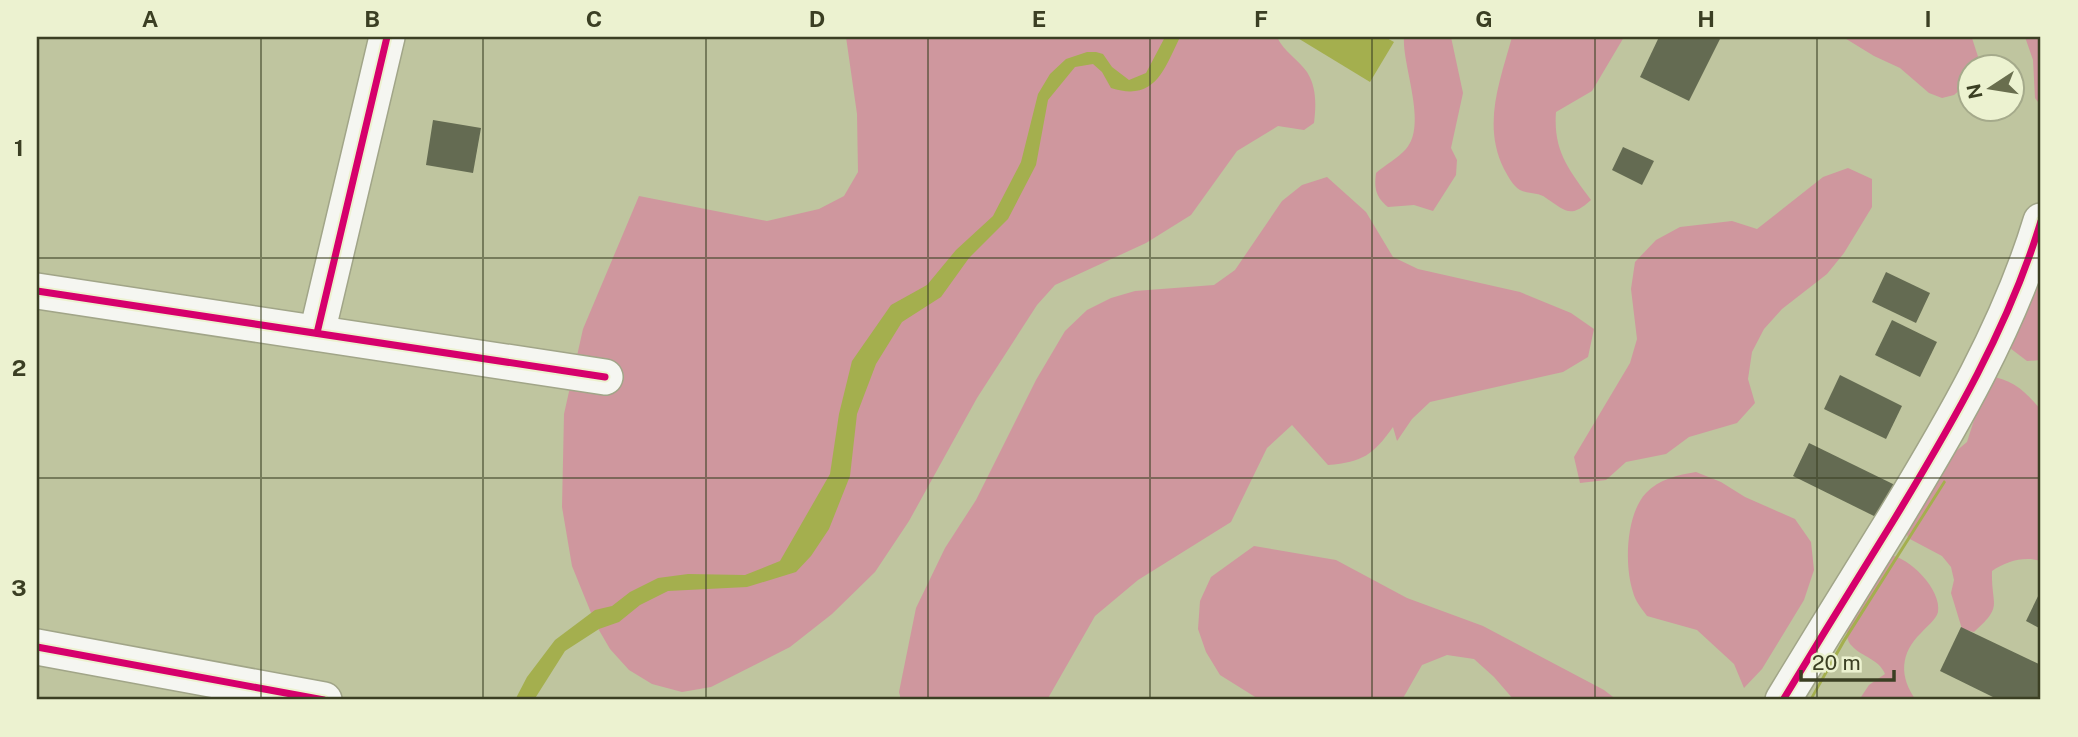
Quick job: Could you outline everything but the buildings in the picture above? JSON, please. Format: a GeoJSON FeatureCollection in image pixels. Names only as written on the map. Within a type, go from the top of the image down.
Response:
{"type":"FeatureCollection","features":[{"type":"Feature","properties":{"kind":"street"},"geometry":{"type":"LineString","coordinates":[[317,333],[387,37]]}},
{"type":"Feature","properties":{"kind":"street"},"geometry":{"type":"LineString","coordinates":[[1783,700],[1949,428],[2010,306],[2041,221]]}},
{"type":"Feature","properties":{"kind":"street"},"geometry":{"type":"LineString","coordinates":[[37,291],[605,377]]}},
{"type":"Feature","properties":{"kind":"street"},"geometry":{"type":"LineString","coordinates":[[37,647],[324,700]]}},
{"type":"Feature","properties":{"kind":"shaded area"},"geometry":{"type":"Polygon","coordinates":[[[846,37],[1277,37],[1307,72],[1313,84],[1314,123],[1304,130],[1278,126],[1237,151],[1191,215],[1146,243],[1055,285],[1037,305],[977,398],[909,521],[875,572],[832,614],[790,647],[711,687],[682,692],[652,684],[629,670],[610,649],[596,625],[572,566],[562,507],[564,414],[583,329],[639,196],[767,221],[819,209],[844,196],[858,172],[857,114],[846,37]]]}},
{"type":"Feature","properties":{"kind":"shaded area"},"geometry":{"type":"Polygon","coordinates":[[[1165,37],[1180,37],[1163,71],[1148,87],[1138,91],[1111,88],[1102,72],[1093,64],[1075,67],[1048,100],[1036,165],[1008,219],[969,258],[941,297],[902,322],[876,364],[857,414],[850,476],[829,529],[811,556],[796,572],[747,587],[668,591],[640,605],[619,622],[599,629],[565,651],[534,700],[515,700],[527,677],[555,640],[595,610],[612,606],[630,592],[658,578],[688,574],[745,575],[780,561],[830,474],[839,414],[852,361],[891,305],[927,285],[956,250],[993,216],[1021,162],[1038,94],[1050,74],[1066,59],[1096,52],[1103,54],[1112,67],[1129,80],[1146,73],[1165,37]]]}},
{"type":"Feature","properties":{"kind":"shaded area"},"geometry":{"type":"Polygon","coordinates":[[[1296,37],[1385,37],[1394,42],[1370,82],[1296,37]]]}},
{"type":"Feature","properties":{"kind":"shaded area"},"geometry":{"type":"Polygon","coordinates":[[[1404,37],[1451,37],[1463,93],[1451,148],[1457,160],[1456,175],[1433,211],[1414,205],[1388,207],[1378,196],[1376,188],[1376,173],[1406,149],[1415,125],[1404,37]]]}},
{"type":"Feature","properties":{"kind":"shaded area"},"geometry":{"type":"Polygon","coordinates":[[[1512,37],[1624,37],[1592,91],[1556,112],[1560,149],[1569,169],[1591,200],[1578,210],[1568,211],[1543,196],[1517,188],[1504,169],[1494,136],[1495,103],[1512,37]]]}},
{"type":"Feature","properties":{"kind":"shaded area"},"geometry":{"type":"Polygon","coordinates":[[[1843,37],[1972,38],[1976,52],[1955,52],[1955,94],[1942,98],[1929,93],[1900,68],[1843,37]]]}},
{"type":"Feature","properties":{"kind":"shaded area"},"geometry":{"type":"Polygon","coordinates":[[[2025,37],[2041,37],[2041,106],[2035,98],[2033,60],[2025,37]]]}},
{"type":"Feature","properties":{"kind":"shaded area"},"geometry":{"type":"Polygon","coordinates":[[[1848,168],[1872,179],[1872,207],[1844,253],[1827,274],[1782,309],[1764,329],[1752,352],[1748,379],[1755,403],[1737,423],[1689,437],[1666,454],[1626,462],[1606,480],[1580,483],[1574,457],[1630,363],[1637,339],[1631,289],[1635,262],[1656,240],[1680,227],[1732,221],[1757,229],[1823,177],[1848,168]]]}},
{"type":"Feature","properties":{"kind":"shaded area"},"geometry":{"type":"Polygon","coordinates":[[[1327,177],[1366,212],[1393,257],[1418,269],[1520,292],[1571,313],[1594,329],[1588,357],[1563,372],[1430,402],[1412,419],[1397,441],[1393,427],[1373,451],[1350,462],[1328,465],[1292,425],[1267,448],[1231,522],[1138,580],[1095,616],[1047,700],[901,700],[899,692],[916,608],[945,548],[976,500],[1036,380],[1065,331],[1087,310],[1111,298],[1135,291],[1214,285],[1235,270],[1282,201],[1302,185],[1327,177]]]}},
{"type":"Feature","properties":{"kind":"shaded area"},"geometry":{"type":"Polygon","coordinates":[[[2041,255],[2041,360],[2027,361],[2006,345],[2041,255]]]}},
{"type":"Feature","properties":{"kind":"shaded area"},"geometry":{"type":"Polygon","coordinates":[[[1988,376],[2018,387],[2041,410],[2041,561],[2016,560],[1992,571],[1993,610],[1974,632],[1962,629],[1951,593],[1954,580],[1951,567],[1942,556],[1908,538],[1905,525],[1937,467],[1967,442],[1988,376]]]}},
{"type":"Feature","properties":{"kind":"shaded area"},"geometry":{"type":"Polygon","coordinates":[[[1696,472],[1795,519],[1811,542],[1814,570],[1804,600],[1762,669],[1744,688],[1734,664],[1697,630],[1647,616],[1635,599],[1630,581],[1629,540],[1639,502],[1651,488],[1663,481],[1696,472]]]}},
{"type":"Feature","properties":{"kind":"shaded area"},"geometry":{"type":"Polygon","coordinates":[[[1944,480],[1946,482],[1845,642],[1812,700],[1809,700],[1842,641],[1944,480]]]}},
{"type":"Feature","properties":{"kind":"shaded area"},"geometry":{"type":"Polygon","coordinates":[[[1254,546],[1336,560],[1407,598],[1483,626],[1604,690],[1617,700],[1514,700],[1474,659],[1447,655],[1422,665],[1402,700],[1260,700],[1220,675],[1206,652],[1198,629],[1200,601],[1211,577],[1254,546]]]}},
{"type":"Feature","properties":{"kind":"shaded area"},"geometry":{"type":"Polygon","coordinates":[[[1888,555],[1905,561],[1922,576],[1935,594],[1938,612],[1914,641],[1904,665],[1907,683],[1916,700],[1859,700],[1869,685],[1885,674],[1879,665],[1852,646],[1847,637],[1848,626],[1858,600],[1888,555]]]}},
{"type":"Feature","properties":{"kind":"cycle path"},"geometry":{"type":"LineString","coordinates":[[317,333],[387,37]]}},
{"type":"Feature","properties":{"kind":"cycle path"},"geometry":{"type":"LineString","coordinates":[[1783,700],[1958,411],[2013,299],[2041,221]]}},
{"type":"Feature","properties":{"kind":"cycle path"},"geometry":{"type":"LineString","coordinates":[[37,291],[605,377]]}},
{"type":"Feature","properties":{"kind":"cycle path"},"geometry":{"type":"LineString","coordinates":[[37,647],[324,700]]}}]}
